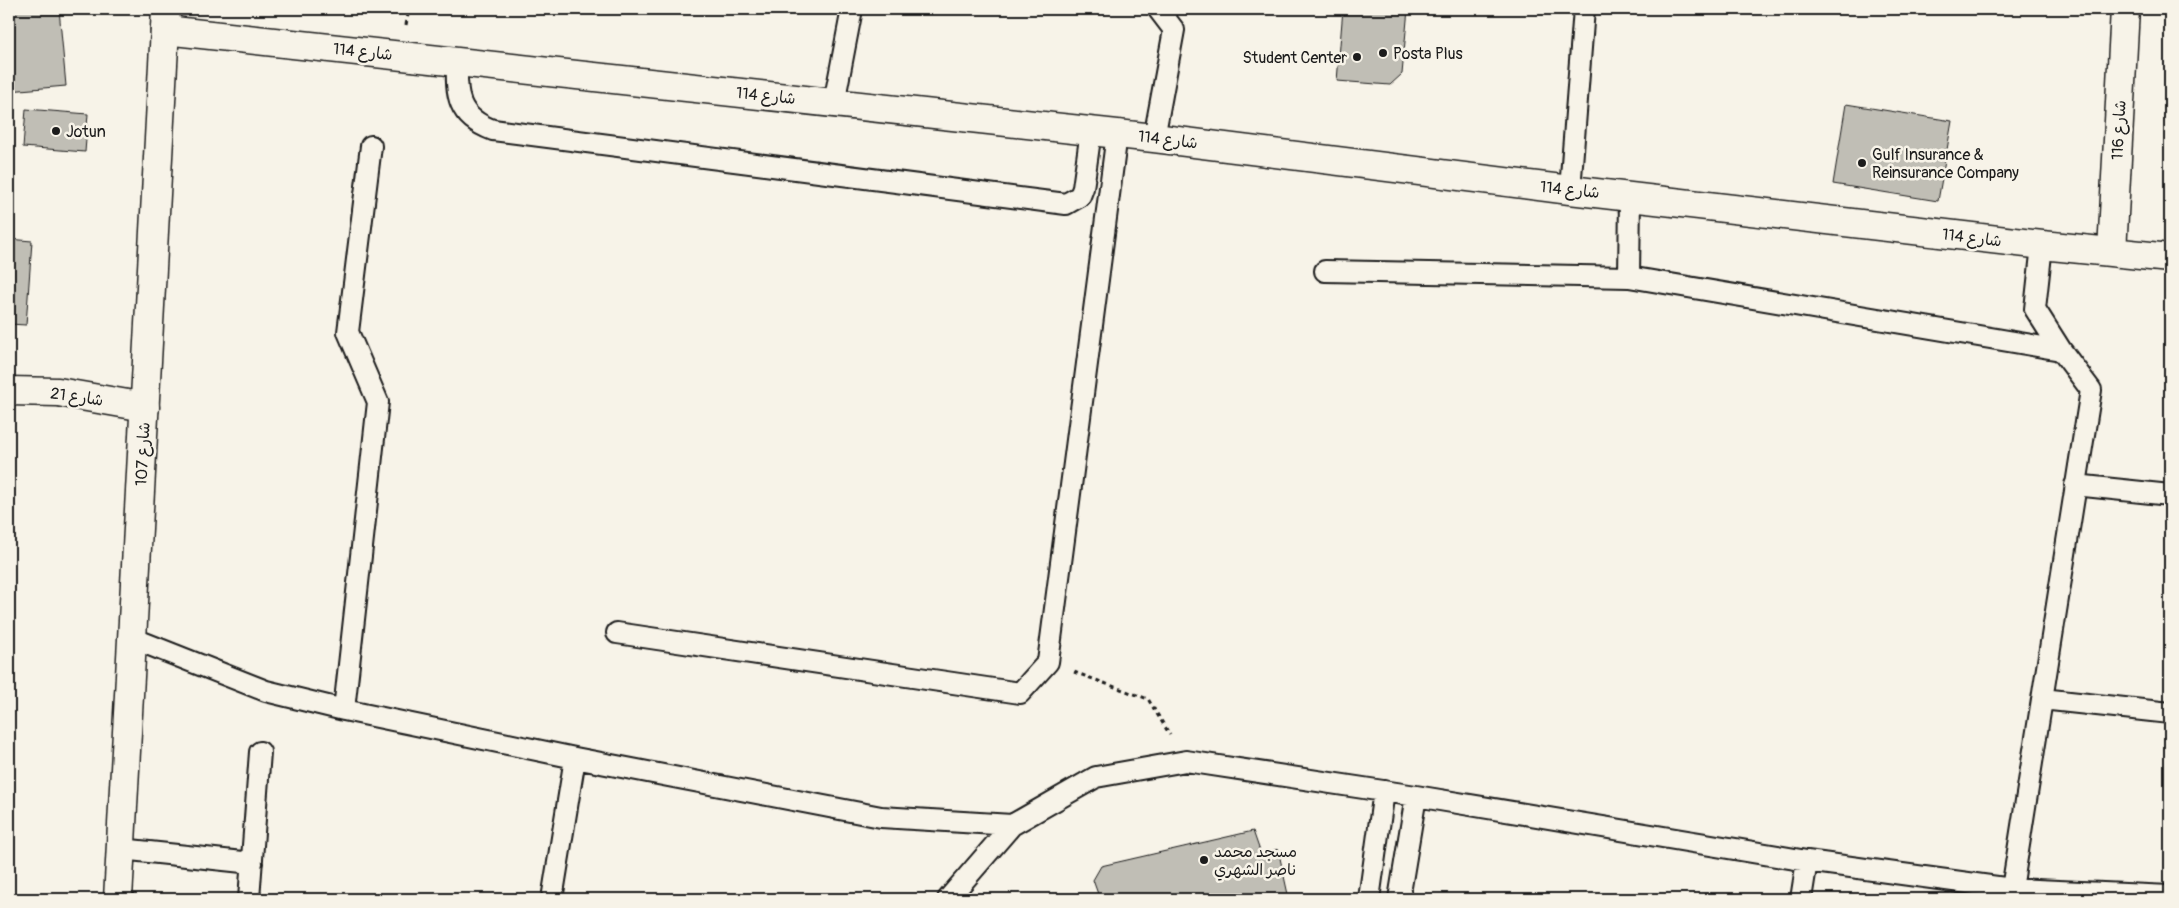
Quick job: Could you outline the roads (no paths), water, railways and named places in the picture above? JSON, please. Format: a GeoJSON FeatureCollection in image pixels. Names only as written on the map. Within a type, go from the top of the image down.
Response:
{"type":"FeatureCollection","features":[{"type":"Feature","properties":{"kind":"street","name":"شارع 116"},"geometry":{"type":"LineString","coordinates":[[2112,252],[2125,9]]}},
{"type":"Feature","properties":{"kind":"street","name":"شارع 114"},"geometry":{"type":"LineString","coordinates":[[166,19],[457,62],[1104,132],[1570,190],[2170,258]]}},
{"type":"Feature","properties":{"kind":"street","name":"شارع 107"},"geometry":{"type":"LineString","coordinates":[[118,899],[166,19]]}},
{"type":"Feature","properties":{"kind":"street","name":"شارع 21"},"geometry":{"type":"LineString","coordinates":[[9,391],[58,392],[145,407]]}},
{"type":"Feature","properties":{"kind":"lane"},"geometry":{"type":"LineString","coordinates":[[834,103],[852,9]]}},
{"type":"Feature","properties":{"kind":"lane"},"geometry":{"type":"LineString","coordinates":[[1154,138],[1174,30],[1158,9]]}},
{"type":"Feature","properties":{"kind":"lane"},"geometry":{"type":"LineString","coordinates":[[1570,190],[1584,9]]}},
{"type":"Feature","properties":{"kind":"lane"},"geometry":{"type":"LineString","coordinates":[[457,62],[456,84],[458,97],[464,110],[472,119],[493,130],[1066,204],[1080,196],[1104,132]]}},
{"type":"Feature","properties":{"kind":"lane"},"geometry":{"type":"LineString","coordinates":[[617,634],[1020,693],[1048,662],[1104,132]]}},
{"type":"Feature","properties":{"kind":"lane"},"geometry":{"type":"LineString","coordinates":[[344,710],[378,402],[348,332],[371,146]]}},
{"type":"Feature","properties":{"kind":"lane"},"geometry":{"type":"LineString","coordinates":[[1629,277],[1630,196]]}},
{"type":"Feature","properties":{"kind":"lane"},"geometry":{"type":"LineString","coordinates":[[2012,889],[2091,390],[2061,350],[2036,309],[2042,245]]}},
{"type":"Feature","properties":{"kind":"lane"},"geometry":{"type":"LineString","coordinates":[[1325,271],[1629,277],[2061,350]]}},
{"type":"Feature","properties":{"kind":"lane"},"geometry":{"type":"LineString","coordinates":[[2075,485],[2170,495]]}},
{"type":"Feature","properties":{"kind":"lane"},"geometry":{"type":"LineString","coordinates":[[132,638],[266,691],[344,710],[575,758],[881,817],[1012,825]]}},
{"type":"Feature","properties":{"kind":"lane"},"geometry":{"type":"LineString","coordinates":[[2042,699],[2170,713]]}},
{"type":"Feature","properties":{"kind":"lane"},"geometry":{"type":"LineString","coordinates":[[249,899],[260,752]]}},
{"type":"Feature","properties":{"kind":"lane"},"geometry":{"type":"LineString","coordinates":[[552,899],[575,758]]}},
{"type":"Feature","properties":{"kind":"lane"},"geometry":{"type":"LineString","coordinates":[[948,899],[1012,825],[1096,777],[1186,761],[1384,790],[1807,861],[2012,889],[2170,896]]}},
{"type":"Feature","properties":{"kind":"lane"},"geometry":{"type":"LineString","coordinates":[[1369,899],[1384,790]]}},
{"type":"Feature","properties":{"kind":"lane"},"geometry":{"type":"LineString","coordinates":[[1399,899],[1416,796]]}},
{"type":"Feature","properties":{"kind":"lane"},"geometry":{"type":"LineString","coordinates":[[121,849],[252,863]]}},
{"type":"Feature","properties":{"kind":"lane"},"geometry":{"type":"LineString","coordinates":[[1801,899],[1807,861]]}},
{"type":"Feature","properties":{"kind":"place","name":"Posta Plus"},"geometry":{"type":"Point","coordinates":[1383,53]}},
{"type":"Feature","properties":{"kind":"place","name":"Student Center"},"geometry":{"type":"Point","coordinates":[1357,57]}},
{"type":"Feature","properties":{"kind":"place","name":"Jotun"},"geometry":{"type":"Point","coordinates":[56,131]}},
{"type":"Feature","properties":{"kind":"place","name":"Gulf Insurance & Reinsurance Company"},"geometry":{"type":"Point","coordinates":[1862,163]}},
{"type":"Feature","properties":{"kind":"place","name":"مسجد محمد ناصر الشهري"},"geometry":{"type":"Point","coordinates":[1204,860]}}]}
